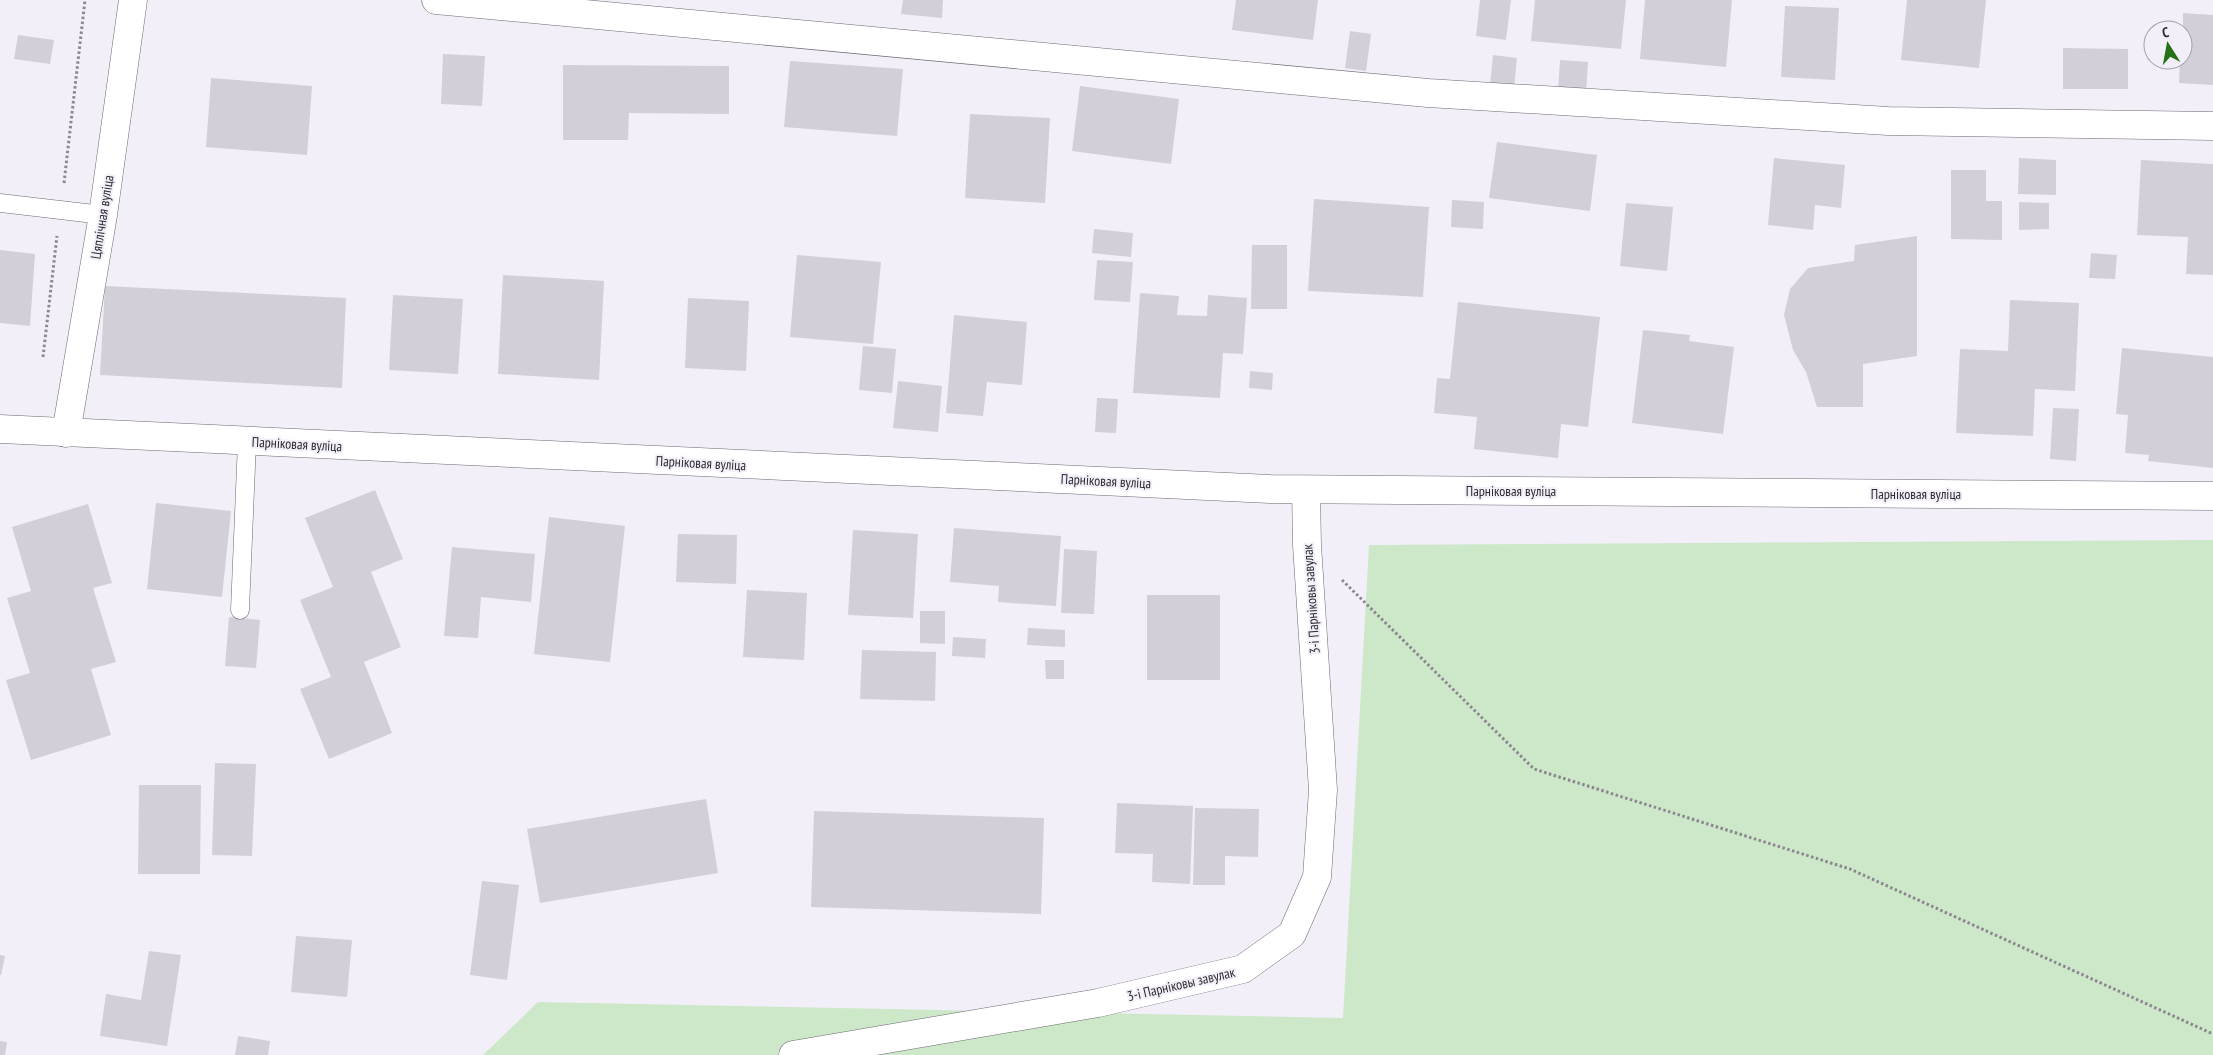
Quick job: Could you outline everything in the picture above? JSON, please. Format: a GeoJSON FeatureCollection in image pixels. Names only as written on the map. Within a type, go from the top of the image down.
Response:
{"type":"FeatureCollection","features":[{"type":"Feature","properties":{"kind":"street","name":"Цяплічная вуліца"},"geometry":{"type":"LineString","coordinates":[[66,433],[102,215],[133,0]]}},
{"type":"Feature","properties":{"kind":"street"},"geometry":{"type":"LineString","coordinates":[[436,0],[1428,93],[1888,121],[2213,126]]}},
{"type":"Feature","properties":{"kind":"street","name":"Парніковая вуліца"},"geometry":{"type":"LineString","coordinates":[[0,429],[1306,490],[2213,496]]}},
{"type":"Feature","properties":{"kind":"street","name":"3-і Парніковы завулак"},"geometry":{"type":"LineString","coordinates":[[793,1055],[1098,1003],[1243,969],[1292,934],[1317,877],[1323,790],[1307,545],[1306,490]]}},
{"type":"Feature","properties":{"kind":"lane"},"geometry":{"type":"LineString","coordinates":[[0,203],[102,215]]}},
{"type":"Feature","properties":{"kind":"lane"},"geometry":{"type":"LineString","coordinates":[[240,610],[247,442]]}},
{"type":"Feature","properties":{"kind":"path"},"geometry":{"type":"LineString","coordinates":[[1307,545],[1534,769],[1850,869],[2213,1034]]}},
{"type":"Feature","properties":{"kind":"green space"},"geometry":{"type":"Polygon","coordinates":[[[2213,540],[2213,1055],[483,1055],[538,1002],[1343,1018],[1369,545],[2213,540]]]}},
{"type":"Feature","properties":{"kind":"building"},"geometry":{"type":"Polygon","coordinates":[[[903,0],[943,0],[942,18],[901,14],[903,0]]]}},
{"type":"Feature","properties":{"kind":"building"},"geometry":{"type":"Polygon","coordinates":[[[1236,0],[1318,0],[1313,40],[1232,30],[1236,0]]]}},
{"type":"Feature","properties":{"kind":"building"},"geometry":{"type":"Polygon","coordinates":[[[1480,0],[1511,0],[1506,40],[1476,36],[1480,0]]]}},
{"type":"Feature","properties":{"kind":"building"},"geometry":{"type":"Polygon","coordinates":[[[1535,0],[1626,0],[1621,49],[1531,41],[1535,0]]]}},
{"type":"Feature","properties":{"kind":"building"},"geometry":{"type":"Polygon","coordinates":[[[1645,0],[1732,0],[1726,67],[1640,59],[1645,0]]]}},
{"type":"Feature","properties":{"kind":"building"},"geometry":{"type":"Polygon","coordinates":[[[1907,0],[1986,0],[1979,68],[1901,60],[1907,0]]]}},
{"type":"Feature","properties":{"kind":"building"},"geometry":{"type":"Polygon","coordinates":[[[1785,6],[1839,8],[1835,80],[1781,77],[1785,6]]]}},
{"type":"Feature","properties":{"kind":"building"},"geometry":{"type":"Polygon","coordinates":[[[2183,13],[2213,15],[2213,85],[2179,83],[2180,70],[2193,70],[2193,20],[2183,20],[2183,13]]]}},
{"type":"Feature","properties":{"kind":"building"},"geometry":{"type":"Polygon","coordinates":[[[1350,31],[1371,34],[1366,71],[1345,68],[1350,31]]]}},
{"type":"Feature","properties":{"kind":"building"},"geometry":{"type":"Polygon","coordinates":[[[18,35],[54,40],[50,64],[14,59],[18,35]]]}},
{"type":"Feature","properties":{"kind":"building"},"geometry":{"type":"Polygon","coordinates":[[[2063,48],[2128,49],[2128,89],[2063,89],[2063,48]]]}},
{"type":"Feature","properties":{"kind":"building"},"geometry":{"type":"Polygon","coordinates":[[[443,54],[485,56],[482,106],[441,104],[443,54]]]}},
{"type":"Feature","properties":{"kind":"building"},"geometry":{"type":"Polygon","coordinates":[[[1493,55],[1517,58],[1514,88],[1490,85],[1493,55]]]}},
{"type":"Feature","properties":{"kind":"building"},"geometry":{"type":"Polygon","coordinates":[[[1560,60],[1588,62],[1586,93],[1558,91],[1560,60]]]}},
{"type":"Feature","properties":{"kind":"building"},"geometry":{"type":"Polygon","coordinates":[[[790,61],[903,69],[897,136],[784,127],[790,61]]]}},
{"type":"Feature","properties":{"kind":"building"},"geometry":{"type":"Polygon","coordinates":[[[563,65],[729,66],[729,114],[629,113],[628,140],[563,140],[563,65]]]}},
{"type":"Feature","properties":{"kind":"building"},"geometry":{"type":"Polygon","coordinates":[[[211,78],[312,86],[307,155],[206,147],[211,78]]]}},
{"type":"Feature","properties":{"kind":"building"},"geometry":{"type":"Polygon","coordinates":[[[1080,86],[1179,99],[1171,164],[1072,151],[1080,86]]]}},
{"type":"Feature","properties":{"kind":"building"},"geometry":{"type":"Polygon","coordinates":[[[970,114],[1050,118],[1045,203],[965,198],[970,114]]]}},
{"type":"Feature","properties":{"kind":"building"},"geometry":{"type":"Polygon","coordinates":[[[1497,142],[1597,155],[1590,211],[1489,198],[1497,142]]]}},
{"type":"Feature","properties":{"kind":"building"},"geometry":{"type":"Polygon","coordinates":[[[1774,158],[1845,165],[1841,208],[1815,205],[1813,230],[1768,225],[1774,158]]]}},
{"type":"Feature","properties":{"kind":"building"},"geometry":{"type":"Polygon","coordinates":[[[2019,158],[2056,160],[2056,195],[2018,194],[2019,158]]]}},
{"type":"Feature","properties":{"kind":"building"},"geometry":{"type":"Polygon","coordinates":[[[2141,160],[2213,164],[2213,275],[2186,274],[2188,237],[2137,235],[2141,160]]]}},
{"type":"Feature","properties":{"kind":"building"},"geometry":{"type":"Polygon","coordinates":[[[1951,170],[1986,170],[1986,201],[2002,201],[2002,240],[1951,239],[1951,170]]]}},
{"type":"Feature","properties":{"kind":"building"},"geometry":{"type":"Polygon","coordinates":[[[1314,199],[1429,207],[1423,297],[1308,291],[1314,199]]]}},
{"type":"Feature","properties":{"kind":"building"},"geometry":{"type":"Polygon","coordinates":[[[1452,200],[1484,202],[1483,229],[1451,227],[1452,200]]]}},
{"type":"Feature","properties":{"kind":"building"},"geometry":{"type":"Polygon","coordinates":[[[2019,202],[2049,203],[2049,229],[2019,230],[2019,202]]]}},
{"type":"Feature","properties":{"kind":"building"},"geometry":{"type":"Polygon","coordinates":[[[1626,203],[1673,207],[1667,271],[1620,266],[1626,203]]]}},
{"type":"Feature","properties":{"kind":"building"},"geometry":{"type":"Polygon","coordinates":[[[1094,229],[1133,233],[1131,257],[1092,253],[1094,229]]]}},
{"type":"Feature","properties":{"kind":"building"},"geometry":{"type":"Polygon","coordinates":[[[1917,236],[1917,356],[1863,364],[1863,407],[1817,407],[1806,372],[1793,350],[1784,315],[1790,289],[1808,268],[1854,261],[1855,245],[1917,236]]]}},
{"type":"Feature","properties":{"kind":"building"},"geometry":{"type":"Polygon","coordinates":[[[1252,245],[1287,245],[1287,309],[1251,309],[1252,245]]]}},
{"type":"Feature","properties":{"kind":"building"},"geometry":{"type":"Polygon","coordinates":[[[0,250],[35,254],[30,326],[0,323],[0,250]]]}},
{"type":"Feature","properties":{"kind":"building"},"geometry":{"type":"Polygon","coordinates":[[[2091,253],[2117,255],[2115,279],[2089,278],[2091,253]]]}},
{"type":"Feature","properties":{"kind":"building"},"geometry":{"type":"Polygon","coordinates":[[[797,255],[881,262],[873,344],[790,337],[797,255]]]}},
{"type":"Feature","properties":{"kind":"building"},"geometry":{"type":"Polygon","coordinates":[[[1097,260],[1133,262],[1130,302],[1094,300],[1097,260]]]}},
{"type":"Feature","properties":{"kind":"building"},"geometry":{"type":"Polygon","coordinates":[[[503,275],[604,281],[599,380],[498,374],[503,275]]]}},
{"type":"Feature","properties":{"kind":"building"},"geometry":{"type":"Polygon","coordinates":[[[105,286],[346,298],[342,388],[100,375],[105,286]]]}},
{"type":"Feature","properties":{"kind":"building"},"geometry":{"type":"Polygon","coordinates":[[[1140,293],[1179,296],[1177,315],[1207,316],[1208,295],[1247,298],[1243,354],[1223,353],[1220,398],[1133,393],[1140,293]]]}},
{"type":"Feature","properties":{"kind":"building"},"geometry":{"type":"Polygon","coordinates":[[[393,295],[463,299],[458,374],[389,370],[393,295]]]}},
{"type":"Feature","properties":{"kind":"building"},"geometry":{"type":"Polygon","coordinates":[[[688,298],[749,301],[746,371],[685,368],[688,298]]]}},
{"type":"Feature","properties":{"kind":"building"},"geometry":{"type":"Polygon","coordinates":[[[2010,300],[2079,303],[2075,391],[2035,389],[2033,436],[1956,433],[1960,349],[2008,351],[2010,300]]]}},
{"type":"Feature","properties":{"kind":"building"},"geometry":{"type":"Polygon","coordinates":[[[1458,302],[1600,317],[1588,427],[1561,424],[1558,458],[1474,449],[1477,417],[1434,413],[1437,378],[1450,379],[1458,302]]]}},
{"type":"Feature","properties":{"kind":"building"},"geometry":{"type":"Polygon","coordinates":[[[954,315],[1027,322],[1022,385],[987,382],[983,416],[946,413],[954,315]]]}},
{"type":"Feature","properties":{"kind":"building"},"geometry":{"type":"Polygon","coordinates":[[[1643,330],[1690,335],[1689,341],[1734,347],[1723,434],[1632,423],[1643,330]]]}},
{"type":"Feature","properties":{"kind":"building"},"geometry":{"type":"Polygon","coordinates":[[[863,346],[896,349],[892,393],[859,390],[863,346]]]}},
{"type":"Feature","properties":{"kind":"building"},"geometry":{"type":"Polygon","coordinates":[[[2122,348],[2213,357],[2213,468],[2148,461],[2149,455],[2125,453],[2128,415],[2116,414],[2122,348]]]}},
{"type":"Feature","properties":{"kind":"building"},"geometry":{"type":"Polygon","coordinates":[[[1250,371],[1273,373],[1272,390],[1249,388],[1250,371]]]}},
{"type":"Feature","properties":{"kind":"building"},"geometry":{"type":"Polygon","coordinates":[[[898,381],[942,386],[938,432],[893,428],[898,381]]]}},
{"type":"Feature","properties":{"kind":"building"},"geometry":{"type":"Polygon","coordinates":[[[1097,398],[1118,399],[1116,433],[1095,432],[1097,398]]]}},
{"type":"Feature","properties":{"kind":"building"},"geometry":{"type":"Polygon","coordinates":[[[2053,408],[2079,409],[2076,461],[2050,459],[2053,408]]]}},
{"type":"Feature","properties":{"kind":"building"},"geometry":{"type":"Polygon","coordinates":[[[375,490],[403,559],[371,572],[401,647],[364,662],[392,733],[329,759],[300,689],[331,677],[300,600],[333,587],[305,518],[375,490]]]}},
{"type":"Feature","properties":{"kind":"building"},"geometry":{"type":"Polygon","coordinates":[[[156,503],[231,511],[222,597],[147,589],[156,503]]]}},
{"type":"Feature","properties":{"kind":"building"},"geometry":{"type":"Polygon","coordinates":[[[88,504],[112,583],[93,588],[116,662],[91,669],[111,735],[31,760],[6,680],[30,673],[7,598],[31,591],[12,527],[88,504]]]}},
{"type":"Feature","properties":{"kind":"building"},"geometry":{"type":"Polygon","coordinates":[[[549,517],[625,526],[610,662],[534,654],[549,517]]]}},
{"type":"Feature","properties":{"kind":"building"},"geometry":{"type":"Polygon","coordinates":[[[954,528],[1061,536],[1056,606],[998,602],[999,586],[950,582],[954,528]]]}},
{"type":"Feature","properties":{"kind":"building"},"geometry":{"type":"Polygon","coordinates":[[[853,530],[918,534],[913,618],[848,615],[853,530]]]}},
{"type":"Feature","properties":{"kind":"building"},"geometry":{"type":"Polygon","coordinates":[[[678,534],[737,535],[736,584],[676,582],[678,534]]]}},
{"type":"Feature","properties":{"kind":"building"},"geometry":{"type":"Polygon","coordinates":[[[452,547],[535,554],[531,602],[481,597],[478,638],[444,636],[452,547]]]}},
{"type":"Feature","properties":{"kind":"building"},"geometry":{"type":"Polygon","coordinates":[[[1064,549],[1097,551],[1094,614],[1061,613],[1064,549]]]}},
{"type":"Feature","properties":{"kind":"building"},"geometry":{"type":"Polygon","coordinates":[[[747,590],[807,593],[804,660],[743,657],[747,590]]]}},
{"type":"Feature","properties":{"kind":"building"},"geometry":{"type":"Polygon","coordinates":[[[1147,595],[1220,595],[1220,680],[1147,680],[1147,595]]]}},
{"type":"Feature","properties":{"kind":"building"},"geometry":{"type":"Polygon","coordinates":[[[920,611],[945,611],[945,644],[920,643],[920,611]]]}},
{"type":"Feature","properties":{"kind":"building"},"geometry":{"type":"Polygon","coordinates":[[[229,617],[260,620],[256,668],[225,666],[229,617]]]}},
{"type":"Feature","properties":{"kind":"building"},"geometry":{"type":"Polygon","coordinates":[[[1028,628],[1065,630],[1065,647],[1027,645],[1028,628]]]}},
{"type":"Feature","properties":{"kind":"building"},"geometry":{"type":"Polygon","coordinates":[[[953,637],[986,639],[985,658],[952,656],[953,637]]]}},
{"type":"Feature","properties":{"kind":"building"},"geometry":{"type":"Polygon","coordinates":[[[862,650],[936,652],[935,701],[860,699],[862,650]]]}},
{"type":"Feature","properties":{"kind":"building"},"geometry":{"type":"Polygon","coordinates":[[[1045,660],[1064,660],[1064,679],[1046,679],[1045,660]]]}},
{"type":"Feature","properties":{"kind":"building"},"geometry":{"type":"Polygon","coordinates":[[[215,763],[256,764],[252,856],[212,855],[215,763]]]}},
{"type":"Feature","properties":{"kind":"building"},"geometry":{"type":"Polygon","coordinates":[[[139,785],[201,785],[200,874],[138,874],[139,785]]]}},
{"type":"Feature","properties":{"kind":"building"},"geometry":{"type":"Polygon","coordinates":[[[706,799],[718,873],[540,903],[527,829],[706,799]]]}},
{"type":"Feature","properties":{"kind":"building"},"geometry":{"type":"Polygon","coordinates":[[[1117,803],[1193,806],[1190,884],[1152,882],[1153,854],[1115,853],[1117,803]]]}},
{"type":"Feature","properties":{"kind":"building"},"geometry":{"type":"Polygon","coordinates":[[[1195,808],[1259,809],[1258,857],[1225,856],[1225,885],[1193,885],[1195,808]]]}},
{"type":"Feature","properties":{"kind":"building"},"geometry":{"type":"Polygon","coordinates":[[[814,811],[1044,818],[1041,914],[811,907],[814,811]]]}},
{"type":"Feature","properties":{"kind":"building"},"geometry":{"type":"Polygon","coordinates":[[[482,881],[519,885],[507,980],[470,975],[482,881]]]}},
{"type":"Feature","properties":{"kind":"building"},"geometry":{"type":"Polygon","coordinates":[[[296,936],[352,940],[347,997],[291,992],[296,936]]]}},
{"type":"Feature","properties":{"kind":"building"},"geometry":{"type":"Polygon","coordinates":[[[149,951],[181,955],[167,1046],[100,1036],[106,994],[141,1000],[149,951]]]}},
{"type":"Feature","properties":{"kind":"building"},"geometry":{"type":"Polygon","coordinates":[[[0,955],[5,956],[1,975],[0,975],[0,955]]]}},
{"type":"Feature","properties":{"kind":"building"},"geometry":{"type":"Polygon","coordinates":[[[238,1036],[270,1041],[268,1055],[235,1055],[238,1036]]]}},
{"type":"Feature","properties":{"kind":"building"},"geometry":{"type":"Polygon","coordinates":[[[0,1041],[7,1042],[5,1055],[0,1055],[0,1041]]]}}]}
